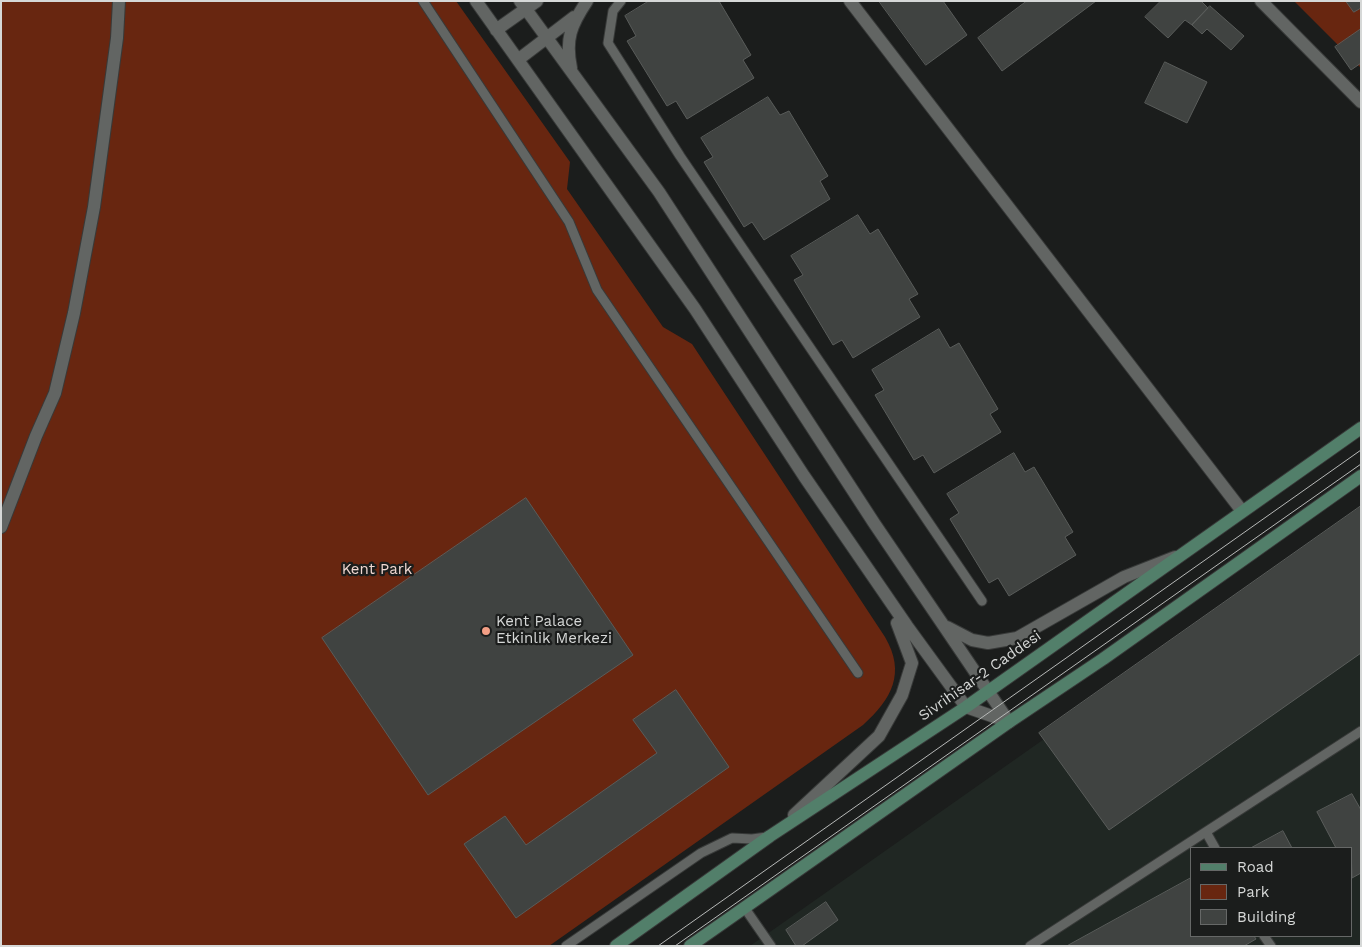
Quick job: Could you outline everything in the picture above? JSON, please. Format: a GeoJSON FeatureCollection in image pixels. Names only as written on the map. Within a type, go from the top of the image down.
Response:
{"type":"FeatureCollection","features":[{"type":"Feature","properties":{"kind":"main road","name":"Sivrihisar-2 Caddesi"},"geometry":{"type":"LineString","coordinates":[[616,946],[770,836],[966,707],[1361,428]]}},
{"type":"Feature","properties":{"kind":"main road"},"geometry":{"type":"LineString","coordinates":[[690,946],[1009,722],[1103,659],[1361,476]]}},
{"type":"Feature","properties":{"kind":"street"},"geometry":{"type":"LineString","coordinates":[[1,528],[36,436],[55,393],[74,313],[94,207],[117,38],[119,1]]}},
{"type":"Feature","properties":{"kind":"street"},"geometry":{"type":"LineString","coordinates":[[476,1],[695,309],[876,582],[966,707],[1009,722]]}},
{"type":"Feature","properties":{"kind":"street"},"geometry":{"type":"LineString","coordinates":[[496,30],[522,5],[537,1]]}},
{"type":"Feature","properties":{"kind":"street"},"geometry":{"type":"LineString","coordinates":[[572,73],[567,52],[569,33],[587,1]]}},
{"type":"Feature","properties":{"kind":"street"},"geometry":{"type":"LineString","coordinates":[[850,1],[1242,511]]}},
{"type":"Feature","properties":{"kind":"street"},"geometry":{"type":"LineString","coordinates":[[1261,1],[1361,102]]}},
{"type":"Feature","properties":{"kind":"street"},"geometry":{"type":"LineString","coordinates":[[522,5],[659,192],[868,515],[1009,722]]}},
{"type":"Feature","properties":{"kind":"street"},"geometry":{"type":"LineString","coordinates":[[519,59],[548,40],[578,14]]}},
{"type":"Feature","properties":{"kind":"street"},"geometry":{"type":"LineString","coordinates":[[943,625],[972,640],[988,643],[1017,638],[1124,577],[1182,554]]}},
{"type":"Feature","properties":{"kind":"street"},"geometry":{"type":"LineString","coordinates":[[770,836],[814,798],[879,736],[902,695],[912,663],[903,635],[876,582]]}},
{"type":"Feature","properties":{"kind":"lane"},"geometry":{"type":"LineString","coordinates":[[423,1],[569,222],[597,290],[858,673]]}},
{"type":"Feature","properties":{"kind":"lane"},"geometry":{"type":"LineString","coordinates":[[620,1],[613,12],[608,43],[680,156],[982,601]]}},
{"type":"Feature","properties":{"kind":"lane"},"geometry":{"type":"LineString","coordinates":[[1030,946],[1361,731]]}},
{"type":"Feature","properties":{"kind":"lane"},"geometry":{"type":"LineString","coordinates":[[1206,832],[1214,847]]}},
{"type":"Feature","properties":{"kind":"lane"},"geometry":{"type":"LineString","coordinates":[[566,946],[701,852],[732,838],[752,839],[770,836]]}},
{"type":"Feature","properties":{"kind":"lane"},"geometry":{"type":"LineString","coordinates":[[744,908],[771,946]]}},
{"type":"Feature","properties":{"kind":"shaded area"},"geometry":{"type":"Polygon","coordinates":[[[1361,516],[1361,946],[750,946],[1361,516]]]}},
{"type":"Feature","properties":{"kind":"green space","name":"Kent Park"},"geometry":{"type":"Polygon","coordinates":[[[1,1],[456,1],[570,162],[567,189],[663,327],[692,344],[885,637],[891,650],[895,674],[893,685],[882,705],[863,725],[549,946],[1,946],[1,1]]]}},
{"type":"Feature","properties":{"kind":"green space"},"geometry":{"type":"Polygon","coordinates":[[[1294,1],[1361,1],[1361,68],[1294,1]]]}},
{"type":"Feature","properties":{"kind":"building"},"geometry":{"type":"Polygon","coordinates":[[[649,1],[719,1],[751,55],[743,60],[754,78],[687,119],[676,101],[667,106],[627,41],[636,36],[625,16],[649,1]]]}},
{"type":"Feature","properties":{"kind":"building"},"geometry":{"type":"Polygon","coordinates":[[[879,1],[943,1],[967,35],[926,65],[879,1]]]}},
{"type":"Feature","properties":{"kind":"building"},"geometry":{"type":"Polygon","coordinates":[[[1027,1],[1096,1],[1002,71],[978,38],[1027,1]]]}},
{"type":"Feature","properties":{"kind":"building"},"geometry":{"type":"Polygon","coordinates":[[[1161,1],[1201,1],[1208,8],[1192,25],[1185,20],[1168,38],[1145,17],[1161,1]]]}},
{"type":"Feature","properties":{"kind":"building"},"geometry":{"type":"Polygon","coordinates":[[[1346,1],[1361,1],[1361,8],[1354,12],[1346,1]]]}},
{"type":"Feature","properties":{"kind":"building"},"geometry":{"type":"Polygon","coordinates":[[[1210,6],[1244,36],[1231,50],[1207,29],[1202,34],[1192,25],[1210,6]]]}},
{"type":"Feature","properties":{"kind":"building"},"geometry":{"type":"Polygon","coordinates":[[[1361,29],[1361,63],[1351,70],[1335,47],[1361,29]]]}},
{"type":"Feature","properties":{"kind":"building"},"geometry":{"type":"Polygon","coordinates":[[[1165,62],[1207,82],[1187,123],[1145,103],[1165,62]]]}},
{"type":"Feature","properties":{"kind":"building"},"geometry":{"type":"Polygon","coordinates":[[[768,97],[780,115],[789,111],[828,176],[820,181],[830,199],[764,240],[752,222],[744,227],[704,162],[713,157],[701,138],[768,97]]]}},
{"type":"Feature","properties":{"kind":"building"},"geometry":{"type":"Polygon","coordinates":[[[858,215],[870,234],[878,229],[918,294],[909,299],[920,317],[853,358],[842,340],[833,345],[794,280],[803,275],[791,256],[858,215]]]}},
{"type":"Feature","properties":{"kind":"building"},"geometry":{"type":"Polygon","coordinates":[[[939,329],[950,348],[959,343],[998,409],[990,414],[1001,432],[934,473],[923,455],[914,460],[875,395],[884,390],[872,370],[939,329]]]}},
{"type":"Feature","properties":{"kind":"building"},"geometry":{"type":"Polygon","coordinates":[[[1014,453],[1025,472],[1034,467],[1073,532],[1065,537],[1076,555],[1009,596],[998,578],[989,583],[950,519],[959,513],[947,494],[1014,453]]]}},
{"type":"Feature","properties":{"kind":"building"},"geometry":{"type":"Polygon","coordinates":[[[526,498],[633,655],[428,795],[322,638],[526,498]]]}},
{"type":"Feature","properties":{"kind":"building"},"geometry":{"type":"Polygon","coordinates":[[[1361,506],[1361,653],[1109,830],[1039,733],[1361,506]]]}},
{"type":"Feature","properties":{"kind":"building"},"geometry":{"type":"Polygon","coordinates":[[[676,690],[729,767],[516,918],[464,844],[505,816],[526,845],[657,753],[633,720],[676,690]]]}},
{"type":"Feature","properties":{"kind":"building"},"geometry":{"type":"Polygon","coordinates":[[[1352,794],[1361,810],[1361,873],[1352,878],[1352,847],[1335,847],[1317,812],[1352,794]]]}},
{"type":"Feature","properties":{"kind":"building"},"geometry":{"type":"Polygon","coordinates":[[[1283,831],[1291,847],[1253,847],[1283,831]]]}},
{"type":"Feature","properties":{"kind":"building"},"geometry":{"type":"Polygon","coordinates":[[[1190,879],[1190,937],[1255,937],[1256,939],[1244,946],[1067,946],[1190,879]]]}},
{"type":"Feature","properties":{"kind":"building"},"geometry":{"type":"Polygon","coordinates":[[[826,902],[838,920],[802,946],[796,946],[786,930],[826,902]]]}},
{"type":"Feature","properties":{"kind":"tram line"},"geometry":{"type":"LineString","coordinates":[[658,946],[1361,450]]}},
{"type":"Feature","properties":{"kind":"tram line"},"geometry":{"type":"LineString","coordinates":[[675,946],[1361,464]]}},
{"type":"Feature","properties":{"kind":"place","name":"Kent Palace Etkinlik Merkezi"},"geometry":{"type":"Point","coordinates":[486,631]}}]}
